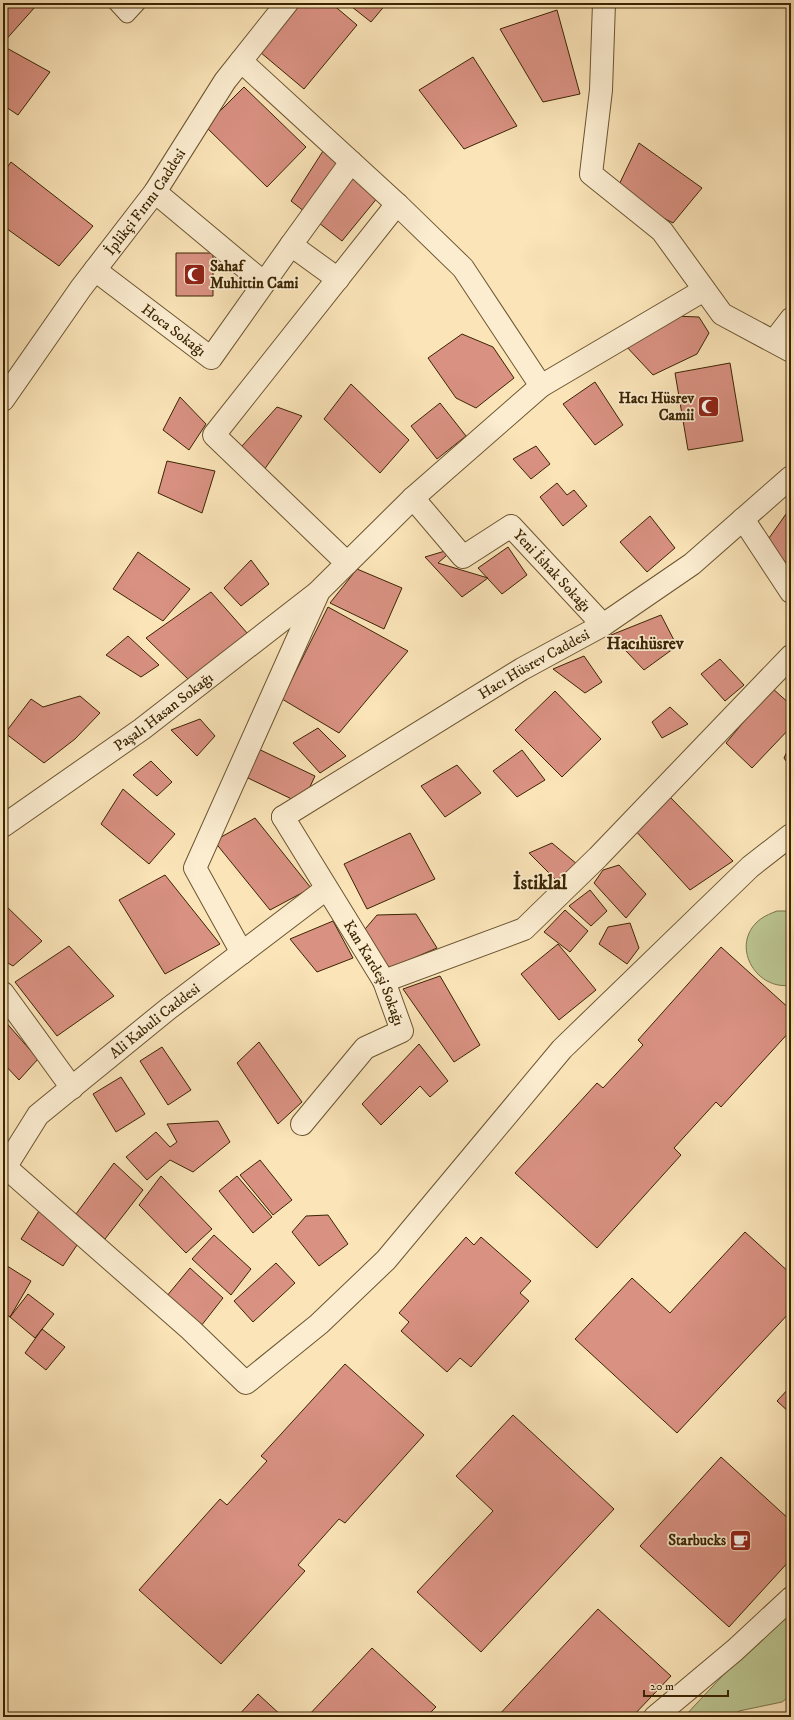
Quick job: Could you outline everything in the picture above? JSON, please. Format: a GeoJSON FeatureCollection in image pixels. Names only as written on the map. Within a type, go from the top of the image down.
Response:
{"type":"FeatureCollection","features":[{"type":"Feature","properties":{"kind":"street","name":"İplikçi Fırını Caddesi"},"geometry":{"type":"LineString","coordinates":[[3,400],[95,270],[155,192],[225,81],[287,3]]}},
{"type":"Feature","properties":{"kind":"street"},"geometry":{"type":"LineString","coordinates":[[604,3],[601,90],[591,174],[662,231],[722,314],[782,346],[791,319]]}},
{"type":"Feature","properties":{"kind":"street"},"geometry":{"type":"LineString","coordinates":[[241,61],[397,204],[463,268],[541,386]]}},
{"type":"Feature","properties":{"kind":"street","name":"Hoca Sokağı"},"geometry":{"type":"LineString","coordinates":[[95,270],[211,358],[351,162]]}},
{"type":"Feature","properties":{"kind":"street"},"geometry":{"type":"LineString","coordinates":[[155,192],[264,282]]}},
{"type":"Feature","properties":{"kind":"street"},"geometry":{"type":"LineString","coordinates":[[347,564],[214,435],[397,204]]}},
{"type":"Feature","properties":{"kind":"street"},"geometry":{"type":"LineString","coordinates":[[291,245],[338,279]]}},
{"type":"Feature","properties":{"kind":"street"},"geometry":{"type":"LineString","coordinates":[[242,953],[195,868],[320,591],[413,498],[541,386],[704,290]]}},
{"type":"Feature","properties":{"kind":"street","name":"Hacı Hüsrev Caddesi"},"geometry":{"type":"LineString","coordinates":[[283,817],[522,669],[603,625],[692,564],[791,478]]}},
{"type":"Feature","properties":{"kind":"street","name":"Yeni İshak Sokağı"},"geometry":{"type":"LineString","coordinates":[[413,498],[463,557],[511,526],[603,625]]}},
{"type":"Feature","properties":{"kind":"street"},"geometry":{"type":"LineString","coordinates":[[743,519],[791,592]]}},
{"type":"Feature","properties":{"kind":"street","name":"Paşalı Hasan Sokağı"},"geometry":{"type":"LineString","coordinates":[[3,826],[142,729],[320,591]]}},
{"type":"Feature","properties":{"kind":"street"},"geometry":{"type":"LineString","coordinates":[[384,981],[524,929],[603,851],[791,656]]}},
{"type":"Feature","properties":{"kind":"street","name":"Kan Kardeşi Sokağı"},"geometry":{"type":"LineString","coordinates":[[283,817],[384,981],[402,1031],[365,1048],[302,1124]]}},
{"type":"Feature","properties":{"kind":"street"},"geometry":{"type":"LineString","coordinates":[[4,1168],[191,1330],[246,1383],[319,1324],[386,1260],[562,1049],[750,867],[791,835]]}},
{"type":"Feature","properties":{"kind":"street","name":"Ali Kabuli Caddesi"},"geometry":{"type":"LineString","coordinates":[[4,1168],[38,1116],[168,1009],[326,889]]}},
{"type":"Feature","properties":{"kind":"street"},"geometry":{"type":"LineString","coordinates":[[3,993],[72,1088]]}},
{"type":"Feature","properties":{"kind":"street"},"geometry":{"type":"LineString","coordinates":[[655,1717],[735,1650],[791,1598]]}},
{"type":"Feature","properties":{"kind":"lane"},"geometry":{"type":"LineString","coordinates":[[116,3],[128,15],[138,3]]}},
{"type":"Feature","properties":{"kind":"green space"},"geometry":{"type":"Polygon","coordinates":[[[777,911],[791,911],[791,985],[779,985],[768,982],[759,975],[747,956],[746,944],[749,933],[758,921],[777,911]]]}},
{"type":"Feature","properties":{"kind":"green space"},"geometry":{"type":"Polygon","coordinates":[[[791,1613],[791,1695],[782,1702],[739,1711],[731,1717],[684,1717],[726,1672],[791,1613]]]}},
{"type":"Feature","properties":{"kind":"building"},"geometry":{"type":"Polygon","coordinates":[[[3,3],[30,3],[35,7],[3,43],[3,3]]]}},
{"type":"Feature","properties":{"kind":"building"},"geometry":{"type":"Polygon","coordinates":[[[301,3],[331,3],[357,25],[304,89],[260,52],[301,3]]]}},
{"type":"Feature","properties":{"kind":"building"},"geometry":{"type":"Polygon","coordinates":[[[347,3],[387,3],[371,22],[347,3]]]}},
{"type":"Feature","properties":{"kind":"building"},"geometry":{"type":"Polygon","coordinates":[[[557,10],[580,94],[543,102],[500,29],[557,10]]]}},
{"type":"Feature","properties":{"kind":"building"},"geometry":{"type":"Polygon","coordinates":[[[3,46],[50,72],[18,115],[3,105],[3,46]]]}},
{"type":"Feature","properties":{"kind":"building"},"geometry":{"type":"Polygon","coordinates":[[[473,57],[517,126],[464,149],[419,90],[473,57]]]}},
{"type":"Feature","properties":{"kind":"building"},"geometry":{"type":"Polygon","coordinates":[[[244,87],[306,147],[267,187],[205,126],[244,87]]]}},
{"type":"Feature","properties":{"kind":"building"},"geometry":{"type":"Polygon","coordinates":[[[639,143],[702,188],[673,223],[615,193],[639,143]]]}},
{"type":"Feature","properties":{"kind":"building"},"geometry":{"type":"Polygon","coordinates":[[[323,151],[383,191],[342,241],[291,201],[323,151]]]}},
{"type":"Feature","properties":{"kind":"building"},"geometry":{"type":"Polygon","coordinates":[[[11,162],[93,226],[59,266],[3,226],[3,173],[11,162]]]}},
{"type":"Feature","properties":{"kind":"building","name":"Sahaf Muhittin Cami"},"geometry":{"type":"Polygon","coordinates":[[[176,253],[213,253],[213,296],[176,296],[176,253]]]}},
{"type":"Feature","properties":{"kind":"building"},"geometry":{"type":"Polygon","coordinates":[[[673,316],[699,317],[709,333],[697,354],[653,375],[624,344],[673,316]]]}},
{"type":"Feature","properties":{"kind":"building"},"geometry":{"type":"Polygon","coordinates":[[[462,334],[493,347],[514,378],[476,408],[456,398],[428,358],[462,334]]]}},
{"type":"Feature","properties":{"kind":"building","name":"Hacı Hüsrev Camii"},"geometry":{"type":"Polygon","coordinates":[[[730,363],[743,441],[688,450],[675,373],[730,363]]]}},
{"type":"Feature","properties":{"kind":"building"},"geometry":{"type":"Polygon","coordinates":[[[595,382],[623,425],[595,445],[563,404],[595,382]]]}},
{"type":"Feature","properties":{"kind":"building"},"geometry":{"type":"Polygon","coordinates":[[[351,384],[409,440],[380,473],[324,419],[351,384]]]}},
{"type":"Feature","properties":{"kind":"building"},"geometry":{"type":"Polygon","coordinates":[[[180,397],[206,424],[189,450],[163,430],[180,397]]]}},
{"type":"Feature","properties":{"kind":"building"},"geometry":{"type":"Polygon","coordinates":[[[440,403],[466,436],[437,459],[411,426],[440,403]]]}},
{"type":"Feature","properties":{"kind":"building"},"geometry":{"type":"Polygon","coordinates":[[[277,407],[302,416],[264,470],[242,446],[277,407]]]}},
{"type":"Feature","properties":{"kind":"building"},"geometry":{"type":"Polygon","coordinates":[[[536,446],[550,464],[531,479],[513,459],[536,446]]]}},
{"type":"Feature","properties":{"kind":"building"},"geometry":{"type":"Polygon","coordinates":[[[167,461],[215,471],[202,513],[158,493],[167,461]]]}},
{"type":"Feature","properties":{"kind":"building"},"geometry":{"type":"Polygon","coordinates":[[[557,483],[567,495],[574,490],[587,506],[563,526],[540,497],[557,483]]]}},
{"type":"Feature","properties":{"kind":"building"},"geometry":{"type":"Polygon","coordinates":[[[786,514],[791,518],[791,570],[762,548],[786,514]]]}},
{"type":"Feature","properties":{"kind":"building"},"geometry":{"type":"Polygon","coordinates":[[[650,516],[675,548],[647,572],[620,542],[650,516]]]}},
{"type":"Feature","properties":{"kind":"building"},"geometry":{"type":"Polygon","coordinates":[[[508,547],[527,575],[502,594],[478,568],[508,547]]]}},
{"type":"Feature","properties":{"kind":"building"},"geometry":{"type":"Polygon","coordinates":[[[455,548],[438,563],[488,578],[462,597],[425,557],[455,548]]]}},
{"type":"Feature","properties":{"kind":"building"},"geometry":{"type":"Polygon","coordinates":[[[138,552],[190,589],[163,621],[113,589],[138,552]]]}},
{"type":"Feature","properties":{"kind":"building"},"geometry":{"type":"Polygon","coordinates":[[[251,560],[269,584],[241,606],[224,588],[251,560]]]}},
{"type":"Feature","properties":{"kind":"building"},"geometry":{"type":"Polygon","coordinates":[[[357,569],[402,588],[384,629],[330,603],[357,569]]]}},
{"type":"Feature","properties":{"kind":"building"},"geometry":{"type":"Polygon","coordinates":[[[211,592],[248,634],[190,681],[146,638],[211,592]]]}},
{"type":"Feature","properties":{"kind":"building"},"geometry":{"type":"Polygon","coordinates":[[[328,607],[408,651],[339,733],[282,699],[328,607]]]}},
{"type":"Feature","properties":{"kind":"building"},"geometry":{"type":"Polygon","coordinates":[[[661,615],[677,646],[644,670],[611,635],[661,615]]]}},
{"type":"Feature","properties":{"kind":"building"},"geometry":{"type":"Polygon","coordinates":[[[128,636],[159,665],[141,677],[106,655],[128,636]]]}},
{"type":"Feature","properties":{"kind":"building"},"geometry":{"type":"Polygon","coordinates":[[[584,656],[602,682],[585,693],[553,669],[584,656]]]}},
{"type":"Feature","properties":{"kind":"building"},"geometry":{"type":"Polygon","coordinates":[[[720,659],[744,685],[725,701],[701,674],[720,659]]]}},
{"type":"Feature","properties":{"kind":"building"},"geometry":{"type":"Polygon","coordinates":[[[772,688],[791,705],[791,727],[752,768],[726,743],[772,688]]]}},
{"type":"Feature","properties":{"kind":"building"},"geometry":{"type":"Polygon","coordinates":[[[555,691],[601,739],[562,777],[515,730],[555,691]]]}},
{"type":"Feature","properties":{"kind":"building"},"geometry":{"type":"Polygon","coordinates":[[[80,696],[100,713],[75,739],[44,763],[5,733],[31,699],[43,707],[80,696]]]}},
{"type":"Feature","properties":{"kind":"building"},"geometry":{"type":"Polygon","coordinates":[[[670,707],[688,724],[662,738],[652,722],[670,707]]]}},
{"type":"Feature","properties":{"kind":"building"},"geometry":{"type":"Polygon","coordinates":[[[200,719],[215,736],[197,756],[171,730],[200,719]]]}},
{"type":"Feature","properties":{"kind":"building"},"geometry":{"type":"Polygon","coordinates":[[[318,728],[346,756],[320,773],[293,743],[318,728]]]}},
{"type":"Feature","properties":{"kind":"building"},"geometry":{"type":"Polygon","coordinates":[[[791,743],[791,768],[784,758],[791,743]]]}},
{"type":"Feature","properties":{"kind":"building"},"geometry":{"type":"Polygon","coordinates":[[[250,745],[315,776],[302,804],[248,778],[250,745]]]}},
{"type":"Feature","properties":{"kind":"building"},"geometry":{"type":"Polygon","coordinates":[[[522,750],[545,780],[517,797],[493,771],[522,750]]]}},
{"type":"Feature","properties":{"kind":"building"},"geometry":{"type":"Polygon","coordinates":[[[151,761],[172,782],[157,796],[133,775],[151,761]]]}},
{"type":"Feature","properties":{"kind":"building"},"geometry":{"type":"Polygon","coordinates":[[[457,765],[481,793],[445,817],[421,786],[457,765]]]}},
{"type":"Feature","properties":{"kind":"building"},"geometry":{"type":"Polygon","coordinates":[[[123,789],[175,834],[149,864],[101,824],[123,789]]]}},
{"type":"Feature","properties":{"kind":"building"},"geometry":{"type":"Polygon","coordinates":[[[668,795],[733,861],[690,890],[633,828],[668,795]]]}},
{"type":"Feature","properties":{"kind":"building"},"geometry":{"type":"Polygon","coordinates":[[[255,818],[311,888],[270,910],[214,841],[255,818]]]}},
{"type":"Feature","properties":{"kind":"building"},"geometry":{"type":"Polygon","coordinates":[[[410,833],[435,879],[367,909],[344,864],[410,833]]]}},
{"type":"Feature","properties":{"kind":"building"},"geometry":{"type":"Polygon","coordinates":[[[552,843],[578,865],[559,883],[529,853],[552,843]]]}},
{"type":"Feature","properties":{"kind":"building"},"geometry":{"type":"Polygon","coordinates":[[[619,865],[646,894],[626,918],[594,883],[603,870],[619,865]]]}},
{"type":"Feature","properties":{"kind":"building"},"geometry":{"type":"Polygon","coordinates":[[[165,875],[220,944],[165,974],[119,900],[165,875]]]}},
{"type":"Feature","properties":{"kind":"building"},"geometry":{"type":"Polygon","coordinates":[[[590,890],[607,911],[591,926],[569,906],[590,890]]]}},
{"type":"Feature","properties":{"kind":"building"},"geometry":{"type":"Polygon","coordinates":[[[3,903],[42,941],[13,966],[3,960],[3,903]]]}},
{"type":"Feature","properties":{"kind":"building"},"geometry":{"type":"Polygon","coordinates":[[[565,910],[588,931],[570,952],[544,932],[565,910]]]}},
{"type":"Feature","properties":{"kind":"building"},"geometry":{"type":"Polygon","coordinates":[[[416,914],[437,948],[390,968],[360,935],[377,915],[416,914]]]}},
{"type":"Feature","properties":{"kind":"building"},"geometry":{"type":"Polygon","coordinates":[[[333,921],[353,958],[317,972],[290,939],[333,921]]]}},
{"type":"Feature","properties":{"kind":"building"},"geometry":{"type":"Polygon","coordinates":[[[630,923],[639,948],[627,964],[599,944],[608,927],[630,923]]]}},
{"type":"Feature","properties":{"kind":"building"},"geometry":{"type":"Polygon","coordinates":[[[558,944],[596,990],[559,1020],[521,974],[558,944]]]}},
{"type":"Feature","properties":{"kind":"building"},"geometry":{"type":"Polygon","coordinates":[[[69,946],[114,996],[57,1036],[15,982],[69,946]]]}},
{"type":"Feature","properties":{"kind":"building"},"geometry":{"type":"Polygon","coordinates":[[[721,947],[791,1010],[791,1030],[721,1107],[716,1102],[674,1148],[681,1155],[597,1248],[515,1173],[597,1083],[603,1088],[643,1045],[638,1040],[721,947]]]}},
{"type":"Feature","properties":{"kind":"building"},"geometry":{"type":"Polygon","coordinates":[[[440,976],[480,1045],[454,1062],[403,989],[440,976]]]}},
{"type":"Feature","properties":{"kind":"building"},"geometry":{"type":"Polygon","coordinates":[[[3,1019],[38,1059],[19,1080],[3,1063],[3,1019]]]}},
{"type":"Feature","properties":{"kind":"building"},"geometry":{"type":"Polygon","coordinates":[[[259,1042],[302,1102],[278,1124],[237,1063],[259,1042]]]}},
{"type":"Feature","properties":{"kind":"building"},"geometry":{"type":"Polygon","coordinates":[[[419,1044],[448,1081],[430,1097],[420,1086],[381,1125],[362,1104],[419,1044]]]}},
{"type":"Feature","properties":{"kind":"building"},"geometry":{"type":"Polygon","coordinates":[[[162,1047],[191,1090],[168,1105],[140,1061],[162,1047]]]}},
{"type":"Feature","properties":{"kind":"building"},"geometry":{"type":"Polygon","coordinates":[[[121,1077],[145,1114],[116,1132],[93,1094],[121,1077]]]}},
{"type":"Feature","properties":{"kind":"building"},"geometry":{"type":"Polygon","coordinates":[[[218,1121],[230,1142],[193,1172],[170,1160],[147,1180],[126,1157],[156,1132],[170,1147],[177,1142],[167,1124],[218,1121]]]}},
{"type":"Feature","properties":{"kind":"building"},"geometry":{"type":"Polygon","coordinates":[[[260,1160],[292,1200],[273,1215],[240,1175],[260,1160]]]}},
{"type":"Feature","properties":{"kind":"building"},"geometry":{"type":"Polygon","coordinates":[[[114,1163],[143,1190],[105,1239],[76,1214],[114,1163]]]}},
{"type":"Feature","properties":{"kind":"building"},"geometry":{"type":"Polygon","coordinates":[[[161,1176],[212,1229],[186,1253],[139,1205],[161,1176]]]}},
{"type":"Feature","properties":{"kind":"building"},"geometry":{"type":"Polygon","coordinates":[[[237,1176],[272,1217],[253,1233],[219,1191],[237,1176]]]}},
{"type":"Feature","properties":{"kind":"building"},"geometry":{"type":"Polygon","coordinates":[[[39,1211],[81,1239],[63,1266],[21,1239],[39,1211]]]}},
{"type":"Feature","properties":{"kind":"building"},"geometry":{"type":"Polygon","coordinates":[[[328,1215],[348,1244],[319,1266],[292,1232],[306,1216],[328,1215]]]}},
{"type":"Feature","properties":{"kind":"building"},"geometry":{"type":"Polygon","coordinates":[[[745,1232],[791,1274],[791,1311],[677,1433],[575,1339],[632,1278],[670,1313],[745,1232]]]}},
{"type":"Feature","properties":{"kind":"building"},"geometry":{"type":"Polygon","coordinates":[[[214,1235],[251,1269],[231,1295],[192,1259],[214,1235]]]}},
{"type":"Feature","properties":{"kind":"building"},"geometry":{"type":"Polygon","coordinates":[[[466,1237],[474,1245],[481,1237],[531,1281],[520,1293],[529,1301],[471,1367],[460,1358],[447,1372],[401,1331],[409,1322],[399,1313],[466,1237]]]}},
{"type":"Feature","properties":{"kind":"building"},"geometry":{"type":"Polygon","coordinates":[[[276,1263],[295,1283],[253,1322],[234,1301],[276,1263]]]}},
{"type":"Feature","properties":{"kind":"building"},"geometry":{"type":"Polygon","coordinates":[[[4,1264],[31,1281],[10,1317],[3,1312],[4,1264]]]}},
{"type":"Feature","properties":{"kind":"building"},"geometry":{"type":"Polygon","coordinates":[[[190,1268],[223,1298],[201,1326],[166,1297],[190,1268]]]}},
{"type":"Feature","properties":{"kind":"building"},"geometry":{"type":"Polygon","coordinates":[[[28,1294],[54,1314],[35,1338],[10,1317],[28,1294]]]}},
{"type":"Feature","properties":{"kind":"building"},"geometry":{"type":"Polygon","coordinates":[[[42,1329],[65,1347],[46,1370],[25,1353],[42,1329]]]}},
{"type":"Feature","properties":{"kind":"building"},"geometry":{"type":"Polygon","coordinates":[[[345,1364],[424,1435],[345,1523],[339,1519],[298,1565],[305,1571],[221,1664],[139,1590],[220,1499],[227,1505],[267,1461],[261,1456],[345,1364]]]}},
{"type":"Feature","properties":{"kind":"building"},"geometry":{"type":"Polygon","coordinates":[[[791,1386],[791,1414],[777,1401],[791,1386]]]}},
{"type":"Feature","properties":{"kind":"building"},"geometry":{"type":"Polygon","coordinates":[[[513,1415],[614,1509],[481,1652],[417,1592],[493,1511],[456,1476],[513,1415]]]}},
{"type":"Feature","properties":{"kind":"building"},"geometry":{"type":"Polygon","coordinates":[[[721,1457],[791,1521],[791,1559],[729,1627],[640,1546],[721,1457]]]}},
{"type":"Feature","properties":{"kind":"building"},"geometry":{"type":"Polygon","coordinates":[[[598,1609],[671,1676],[632,1717],[497,1717],[598,1609]]]}},
{"type":"Feature","properties":{"kind":"building"},"geometry":{"type":"Polygon","coordinates":[[[372,1648],[436,1707],[426,1717],[307,1717],[372,1648]]]}},
{"type":"Feature","properties":{"kind":"building"},"geometry":{"type":"Polygon","coordinates":[[[258,1694],[283,1717],[237,1717],[258,1694]]]}},
{"type":"Feature","properties":{"kind":"place","name":"Sahaf Muhittin Cami"},"geometry":{"type":"Point","coordinates":[194,275]}},
{"type":"Feature","properties":{"kind":"place","name":"Hacı Hüsrev Camii"},"geometry":{"type":"Point","coordinates":[709,407]}},
{"type":"Feature","properties":{"kind":"place","name":"Starbucks"},"geometry":{"type":"Point","coordinates":[741,1540]}},
{"type":"Feature","properties":{"kind":"district","name":"Hacıhüsrev"},"geometry":{"type":"Point","coordinates":[645,644]}},
{"type":"Feature","properties":{"kind":"district","name":"İstiklal"},"geometry":{"type":"Point","coordinates":[540,883]}}]}
